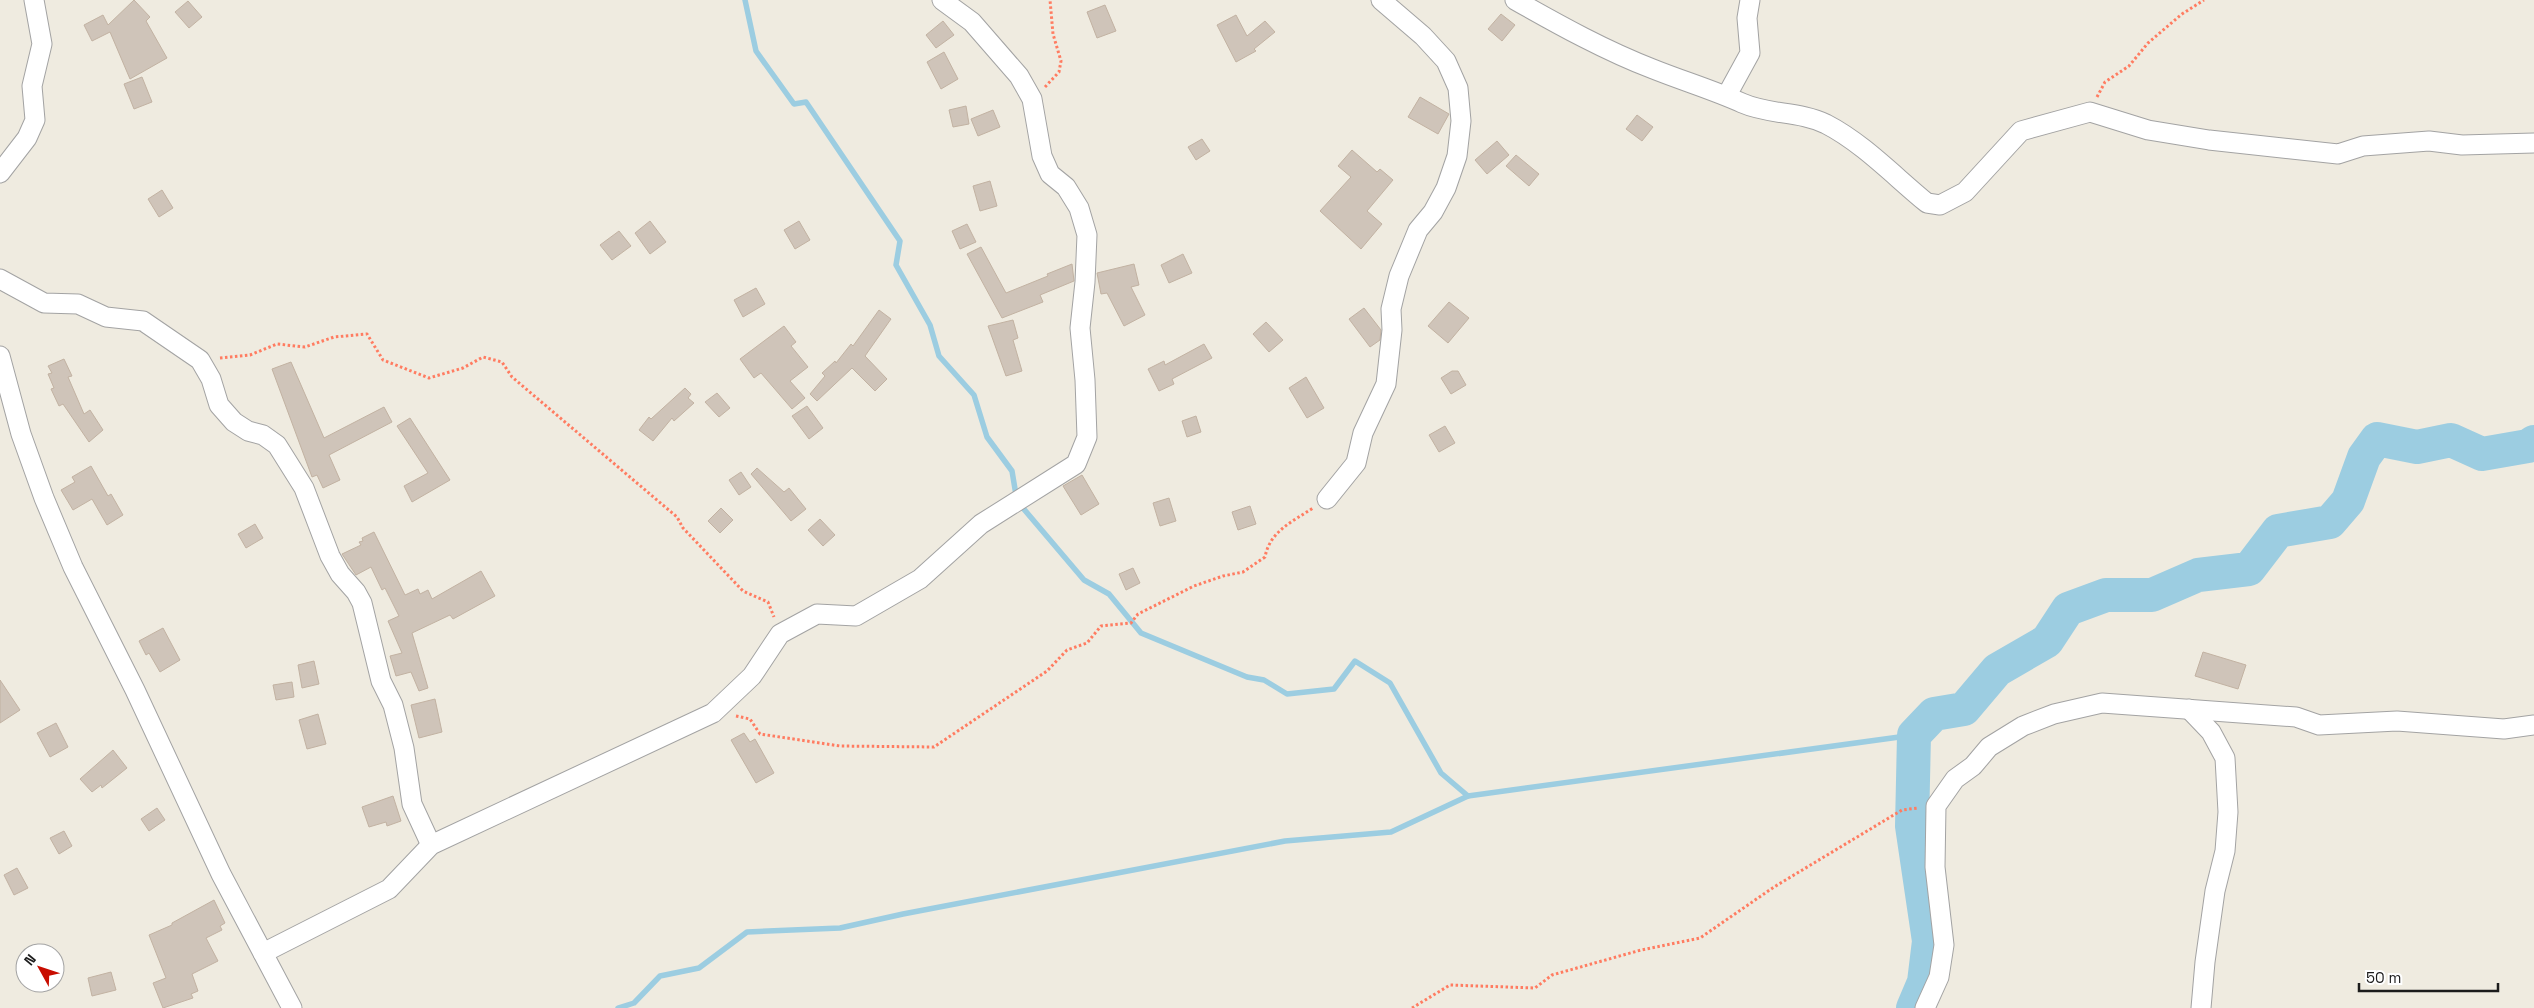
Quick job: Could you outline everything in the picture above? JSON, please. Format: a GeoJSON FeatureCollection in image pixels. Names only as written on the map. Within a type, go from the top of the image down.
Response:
{"type":"FeatureCollection","features":[{"type":"Feature","properties":{"kind":"street"},"geometry":{"type":"LineString","coordinates":[[0,173],[27,138],[35,120],[32,86],[42,44],[34,0]]}},
{"type":"Feature","properties":{"kind":"street"},"geometry":{"type":"LineString","coordinates":[[263,953],[389,889],[431,845],[714,712],[752,676],[780,634],[817,614],[856,616],[920,578],[981,524],[1076,464],[1087,437],[1085,380],[1080,328],[1085,282],[1087,235],[1079,208],[1066,187],[1050,174],[1042,156],[1032,99],[1019,76],[972,22],[948,7],[942,0]]}},
{"type":"Feature","properties":{"kind":"street"},"geometry":{"type":"LineString","coordinates":[[1327,499],[1356,463],[1363,433],[1386,384],[1392,330],[1391,309],[1399,276],[1418,230],[1433,212],[1446,188],[1457,156],[1461,121],[1458,88],[1446,61],[1423,36],[1382,0]]}},
{"type":"Feature","properties":{"kind":"street"},"geometry":{"type":"LineString","coordinates":[[1515,0],[1604,47],[1653,69],[1727,95],[1743,103],[1793,113],[1827,125],[1861,148],[1927,203],[1934,205],[1940,205],[1965,192],[2021,131],[2090,112],[2157,131],[2209,140],[2338,154],[2363,146],[2429,141],[2462,145],[2534,143]]}},
{"type":"Feature","properties":{"kind":"street"},"geometry":{"type":"LineString","coordinates":[[1727,95],[1750,53],[1747,18],[1750,0]]}},
{"type":"Feature","properties":{"kind":"street"},"geometry":{"type":"LineString","coordinates":[[0,279],[44,302],[78,304],[106,317],[143,320],[200,360],[211,379],[219,404],[234,422],[248,431],[263,435],[277,445],[304,488],[330,556],[340,574],[356,592],[362,603],[381,681],[393,705],[404,748],[412,804],[431,845]]}},
{"type":"Feature","properties":{"kind":"street"},"geometry":{"type":"LineString","coordinates":[[0,356],[21,434],[44,498],[73,566],[221,874],[292,1008]]}},
{"type":"Feature","properties":{"kind":"street"},"geometry":{"type":"LineString","coordinates":[[1925,1008],[1938,977],[1944,945],[1935,867],[1936,806],[1955,779],[1972,766],[1989,747],[2022,726],[2054,714],[2102,703],[2296,717],[2319,725],[2397,720],[2504,730],[2534,724]]}},
{"type":"Feature","properties":{"kind":"street"},"geometry":{"type":"LineString","coordinates":[[2189,709],[2211,732],[2225,758],[2228,803],[2224,851],[2212,909],[2201,1008]]}},
{"type":"Feature","properties":{"kind":"path"},"geometry":{"type":"LineString","coordinates":[[1032,99],[1059,72],[1061,61],[1053,34],[1050,0]]}},
{"type":"Feature","properties":{"kind":"path"},"geometry":{"type":"LineString","coordinates":[[2090,112],[2105,82],[2129,66],[2148,43],[2182,14],[2204,0]]}},
{"type":"Feature","properties":{"kind":"path"},"geometry":{"type":"LineString","coordinates":[[200,360],[250,355],[277,344],[305,347],[334,337],[367,334],[383,360],[429,378],[463,368],[483,357],[502,362],[512,377],[677,517],[683,528],[743,591],[768,602],[780,634]]}},
{"type":"Feature","properties":{"kind":"path"},"geometry":{"type":"LineString","coordinates":[[714,712],[750,719],[760,734],[840,746],[934,747],[1046,671],[1067,650],[1087,643],[1101,626],[1130,623],[1138,614],[1194,586],[1223,576],[1243,572],[1265,557],[1268,543],[1278,531],[1327,499]]}},
{"type":"Feature","properties":{"kind":"path"},"geometry":{"type":"LineString","coordinates":[[1412,1008],[1450,985],[1535,988],[1552,975],[1641,950],[1700,938],[1774,887],[1902,810],[1936,806]]}},
{"type":"Feature","properties":{"kind":"building"},"geometry":{"type":"Polygon","coordinates":[[[134,0],[150,17],[146,21],[167,58],[130,79],[110,32],[92,41],[84,25],[103,15],[108,25],[134,0]]]}},
{"type":"Feature","properties":{"kind":"building"},"geometry":{"type":"Polygon","coordinates":[[[188,1],[202,17],[189,28],[175,12],[188,1]]]}},
{"type":"Feature","properties":{"kind":"building"},"geometry":{"type":"Polygon","coordinates":[[[1105,5],[1116,31],[1097,38],[1087,12],[1105,5]]]}},
{"type":"Feature","properties":{"kind":"building"},"geometry":{"type":"Polygon","coordinates":[[[1501,14],[1515,25],[1502,41],[1488,29],[1501,14]]]}},
{"type":"Feature","properties":{"kind":"building"},"geometry":{"type":"Polygon","coordinates":[[[1236,15],[1247,36],[1265,21],[1275,32],[1254,49],[1256,51],[1236,62],[1217,25],[1236,15]]]}},
{"type":"Feature","properties":{"kind":"building"},"geometry":{"type":"Polygon","coordinates":[[[943,21],[954,35],[936,48],[926,35],[943,21]]]}},
{"type":"Feature","properties":{"kind":"building"},"geometry":{"type":"Polygon","coordinates":[[[944,52],[958,79],[941,89],[927,62],[944,52]]]}},
{"type":"Feature","properties":{"kind":"building"},"geometry":{"type":"Polygon","coordinates":[[[142,77],[152,102],[134,109],[124,84],[142,77]]]}},
{"type":"Feature","properties":{"kind":"building"},"geometry":{"type":"Polygon","coordinates":[[[1420,97],[1449,114],[1438,134],[1408,117],[1420,97]]]}},
{"type":"Feature","properties":{"kind":"building"},"geometry":{"type":"Polygon","coordinates":[[[966,106],[969,124],[953,127],[949,110],[966,106]]]}},
{"type":"Feature","properties":{"kind":"building"},"geometry":{"type":"Polygon","coordinates":[[[993,110],[1000,127],[978,136],[971,119],[993,110]]]}},
{"type":"Feature","properties":{"kind":"building"},"geometry":{"type":"Polygon","coordinates":[[[1637,115],[1653,127],[1642,141],[1626,129],[1637,115]]]}},
{"type":"Feature","properties":{"kind":"building"},"geometry":{"type":"Polygon","coordinates":[[[1202,139],[1210,151],[1196,160],[1188,147],[1202,139]]]}},
{"type":"Feature","properties":{"kind":"building"},"geometry":{"type":"Polygon","coordinates":[[[1497,141],[1509,155],[1487,174],[1475,160],[1497,141]]]}},
{"type":"Feature","properties":{"kind":"building"},"geometry":{"type":"Polygon","coordinates":[[[1352,150],[1377,172],[1380,169],[1393,180],[1367,211],[1382,224],[1361,249],[1320,211],[1351,177],[1338,166],[1352,150]]]}},
{"type":"Feature","properties":{"kind":"building"},"geometry":{"type":"Polygon","coordinates":[[[1516,155],[1539,174],[1529,186],[1506,166],[1516,155]]]}},
{"type":"Feature","properties":{"kind":"building"},"geometry":{"type":"Polygon","coordinates":[[[990,181],[997,206],[980,211],[973,186],[990,181]]]}},
{"type":"Feature","properties":{"kind":"building"},"geometry":{"type":"Polygon","coordinates":[[[162,190],[173,208],[159,217],[148,199],[162,190]]]}},
{"type":"Feature","properties":{"kind":"building"},"geometry":{"type":"Polygon","coordinates":[[[650,221],[666,242],[650,254],[635,233],[650,221]]]}},
{"type":"Feature","properties":{"kind":"building"},"geometry":{"type":"Polygon","coordinates":[[[799,221],[810,240],[795,249],[784,230],[799,221]]]}},
{"type":"Feature","properties":{"kind":"building"},"geometry":{"type":"Polygon","coordinates":[[[967,224],[976,242],[960,249],[952,231],[967,224]]]}},
{"type":"Feature","properties":{"kind":"building"},"geometry":{"type":"Polygon","coordinates":[[[619,231],[631,246],[612,260],[600,245],[619,231]]]}},
{"type":"Feature","properties":{"kind":"building"},"geometry":{"type":"Polygon","coordinates":[[[981,247],[1006,293],[1072,264],[1074,281],[1040,295],[1043,302],[1002,318],[967,254],[981,247]]]}},
{"type":"Feature","properties":{"kind":"building"},"geometry":{"type":"Polygon","coordinates":[[[1183,254],[1192,273],[1169,283],[1161,265],[1183,254]]]}},
{"type":"Feature","properties":{"kind":"building"},"geometry":{"type":"Polygon","coordinates":[[[1134,264],[1139,285],[1131,287],[1145,315],[1124,326],[1107,293],[1101,294],[1097,273],[1134,264]]]}},
{"type":"Feature","properties":{"kind":"building"},"geometry":{"type":"Polygon","coordinates":[[[756,288],[765,304],[743,317],[734,300],[756,288]]]}},
{"type":"Feature","properties":{"kind":"building"},"geometry":{"type":"Polygon","coordinates":[[[1449,302],[1469,318],[1448,343],[1428,326],[1449,302]]]}},
{"type":"Feature","properties":{"kind":"building"},"geometry":{"type":"Polygon","coordinates":[[[1364,308],[1381,330],[1380,340],[1370,347],[1349,319],[1364,308]]]}},
{"type":"Feature","properties":{"kind":"building"},"geometry":{"type":"Polygon","coordinates":[[[879,310],[891,319],[865,356],[887,379],[875,391],[852,368],[817,401],[810,394],[825,376],[822,373],[835,361],[836,363],[851,344],[853,346],[879,310]]]}},
{"type":"Feature","properties":{"kind":"building"},"geometry":{"type":"Polygon","coordinates":[[[1013,320],[1018,338],[1013,340],[1022,371],[1006,376],[988,326],[1013,320]]]}},
{"type":"Feature","properties":{"kind":"building"},"geometry":{"type":"Polygon","coordinates":[[[1266,322],[1283,340],[1269,352],[1253,334],[1266,322]]]}},
{"type":"Feature","properties":{"kind":"building"},"geometry":{"type":"Polygon","coordinates":[[[784,326],[796,342],[791,346],[808,367],[790,381],[805,398],[792,409],[761,373],[754,378],[740,359],[784,326]]]}},
{"type":"Feature","properties":{"kind":"building"},"geometry":{"type":"Polygon","coordinates":[[[1204,344],[1212,358],[1172,379],[1174,384],[1159,391],[1148,369],[1164,361],[1165,365],[1204,344]]]}},
{"type":"Feature","properties":{"kind":"building"},"geometry":{"type":"Polygon","coordinates":[[[64,359],[72,376],[68,377],[84,414],[90,410],[103,430],[89,442],[63,404],[59,406],[51,389],[54,388],[48,374],[52,373],[48,366],[64,359]]]}},
{"type":"Feature","properties":{"kind":"building"},"geometry":{"type":"Polygon","coordinates":[[[291,362],[324,438],[384,407],[392,422],[329,455],[340,480],[323,488],[317,475],[312,477],[272,369],[291,362]]]}},
{"type":"Feature","properties":{"kind":"building"},"geometry":{"type":"Polygon","coordinates":[[[1452,371],[1458,371],[1466,385],[1451,394],[1441,378],[1452,371]]]}},
{"type":"Feature","properties":{"kind":"building"},"geometry":{"type":"Polygon","coordinates":[[[1306,377],[1324,408],[1307,418],[1289,388],[1306,377]]]}},
{"type":"Feature","properties":{"kind":"building"},"geometry":{"type":"Polygon","coordinates":[[[685,388],[691,394],[688,398],[694,403],[674,421],[672,418],[653,441],[639,430],[649,417],[651,419],[685,388]]]}},
{"type":"Feature","properties":{"kind":"building"},"geometry":{"type":"Polygon","coordinates":[[[717,393],[730,408],[719,417],[705,402],[717,393]]]}},
{"type":"Feature","properties":{"kind":"building"},"geometry":{"type":"Polygon","coordinates":[[[807,406],[823,428],[809,439],[792,416],[807,406]]]}},
{"type":"Feature","properties":{"kind":"building"},"geometry":{"type":"Polygon","coordinates":[[[1196,416],[1201,432],[1187,437],[1182,421],[1196,416]]]}},
{"type":"Feature","properties":{"kind":"building"},"geometry":{"type":"Polygon","coordinates":[[[410,418],[450,480],[412,502],[404,486],[428,473],[397,426],[410,418]]]}},
{"type":"Feature","properties":{"kind":"building"},"geometry":{"type":"Polygon","coordinates":[[[1445,426],[1455,443],[1439,452],[1429,435],[1445,426]]]}},
{"type":"Feature","properties":{"kind":"building"},"geometry":{"type":"Polygon","coordinates":[[[91,466],[108,496],[111,494],[123,515],[107,525],[92,499],[73,510],[61,490],[75,482],[72,477],[91,466]]]}},
{"type":"Feature","properties":{"kind":"building"},"geometry":{"type":"Polygon","coordinates":[[[757,468],[784,492],[789,488],[806,509],[791,521],[751,474],[757,468]]]}},
{"type":"Feature","properties":{"kind":"building"},"geometry":{"type":"Polygon","coordinates":[[[741,472],[751,487],[739,495],[729,480],[741,472]]]}},
{"type":"Feature","properties":{"kind":"building"},"geometry":{"type":"Polygon","coordinates":[[[1082,475],[1099,504],[1081,515],[1063,486],[1082,475]]]}},
{"type":"Feature","properties":{"kind":"building"},"geometry":{"type":"Polygon","coordinates":[[[1169,498],[1176,521],[1160,526],[1153,503],[1169,498]]]}},
{"type":"Feature","properties":{"kind":"building"},"geometry":{"type":"Polygon","coordinates":[[[1250,506],[1256,524],[1238,530],[1232,512],[1250,506]]]}},
{"type":"Feature","properties":{"kind":"building"},"geometry":{"type":"Polygon","coordinates":[[[721,508],[733,520],[720,533],[708,521],[721,508]]]}},
{"type":"Feature","properties":{"kind":"building"},"geometry":{"type":"Polygon","coordinates":[[[820,519],[835,535],[823,546],[808,530],[820,519]]]}},
{"type":"Feature","properties":{"kind":"building"},"geometry":{"type":"Polygon","coordinates":[[[255,524],[263,538],[246,548],[238,534],[255,524]]]}},
{"type":"Feature","properties":{"kind":"building"},"geometry":{"type":"Polygon","coordinates":[[[374,532],[405,595],[418,589],[420,594],[428,590],[432,599],[481,571],[495,596],[453,619],[450,615],[412,633],[428,688],[419,691],[411,672],[396,676],[390,656],[402,653],[388,621],[399,616],[385,588],[382,590],[371,567],[356,575],[342,554],[361,545],[359,542],[363,541],[362,538],[374,532]]]}},
{"type":"Feature","properties":{"kind":"building"},"geometry":{"type":"Polygon","coordinates":[[[1133,568],[1140,583],[1126,590],[1119,574],[1133,568]]]}},
{"type":"Feature","properties":{"kind":"building"},"geometry":{"type":"Polygon","coordinates":[[[163,628],[180,660],[160,672],[149,653],[146,655],[139,641],[163,628]]]}},
{"type":"Feature","properties":{"kind":"building"},"geometry":{"type":"Polygon","coordinates":[[[2203,652],[2246,665],[2238,689],[2195,676],[2203,652]]]}},
{"type":"Feature","properties":{"kind":"building"},"geometry":{"type":"Polygon","coordinates":[[[314,661],[319,684],[302,688],[298,665],[314,661]]]}},
{"type":"Feature","properties":{"kind":"building"},"geometry":{"type":"Polygon","coordinates":[[[0,680],[20,710],[0,723],[0,680]]]}},
{"type":"Feature","properties":{"kind":"building"},"geometry":{"type":"Polygon","coordinates":[[[292,682],[294,697],[276,700],[273,685],[292,682]]]}},
{"type":"Feature","properties":{"kind":"building"},"geometry":{"type":"Polygon","coordinates":[[[435,699],[442,732],[419,738],[411,705],[435,699]]]}},
{"type":"Feature","properties":{"kind":"building"},"geometry":{"type":"Polygon","coordinates":[[[318,714],[326,744],[307,749],[299,720],[318,714]]]}},
{"type":"Feature","properties":{"kind":"building"},"geometry":{"type":"Polygon","coordinates":[[[56,723],[68,747],[50,757],[37,733],[56,723]]]}},
{"type":"Feature","properties":{"kind":"building"},"geometry":{"type":"Polygon","coordinates":[[[744,733],[750,742],[755,739],[774,773],[756,783],[731,740],[744,733]]]}},
{"type":"Feature","properties":{"kind":"building"},"geometry":{"type":"Polygon","coordinates":[[[113,750],[127,768],[102,788],[101,785],[92,792],[80,779],[113,750]]]}},
{"type":"Feature","properties":{"kind":"building"},"geometry":{"type":"Polygon","coordinates":[[[393,796],[401,821],[387,826],[386,822],[369,827],[362,807],[393,796]]]}},
{"type":"Feature","properties":{"kind":"building"},"geometry":{"type":"Polygon","coordinates":[[[157,808],[165,820],[149,831],[141,819],[157,808]]]}},
{"type":"Feature","properties":{"kind":"building"},"geometry":{"type":"Polygon","coordinates":[[[64,831],[72,846],[59,854],[50,838],[64,831]]]}},
{"type":"Feature","properties":{"kind":"building"},"geometry":{"type":"Polygon","coordinates":[[[17,868],[28,888],[14,895],[4,875],[17,868]]]}},
{"type":"Feature","properties":{"kind":"building"},"geometry":{"type":"Polygon","coordinates":[[[214,900],[225,923],[220,926],[222,930],[206,938],[218,961],[192,974],[198,991],[191,994],[193,998],[163,1008],[153,983],[166,978],[149,935],[172,925],[172,923],[214,900]]]}},
{"type":"Feature","properties":{"kind":"building"},"geometry":{"type":"Polygon","coordinates":[[[111,972],[116,990],[92,996],[88,978],[111,972]]]}},
{"type":"Feature","properties":{"kind":"waterway"},"geometry":{"type":"LineString","coordinates":[[745,0],[756,51],[794,104],[806,102],[900,241],[896,265],[930,325],[939,356],[974,395],[987,437],[1012,471],[1017,501],[1084,580],[1109,594],[1141,633],[1247,677],[1264,680],[1287,694],[1334,689],[1355,661],[1390,683],[1441,773],[1468,796]]}},
{"type":"Feature","properties":{"kind":"waterway"},"geometry":{"type":"LineString","coordinates":[[1913,1008],[1924,982],[1929,941],[1912,826],[1914,735],[1934,714],[1964,709],[1997,670],[2047,641],[2068,609],[2106,595],[2152,595],[2198,575],[2249,569],[2278,531],[2330,522],[2348,501],[2364,457],[2377,439],[2417,447],[2451,440],[2482,454],[2528,446],[2534,442]]}},
{"type":"Feature","properties":{"kind":"waterway"},"geometry":{"type":"LineString","coordinates":[[618,1008],[634,1003],[660,976],[699,968],[747,932],[840,928],[903,914],[1285,841],[1391,832],[1468,796],[1914,735]]}}]}
